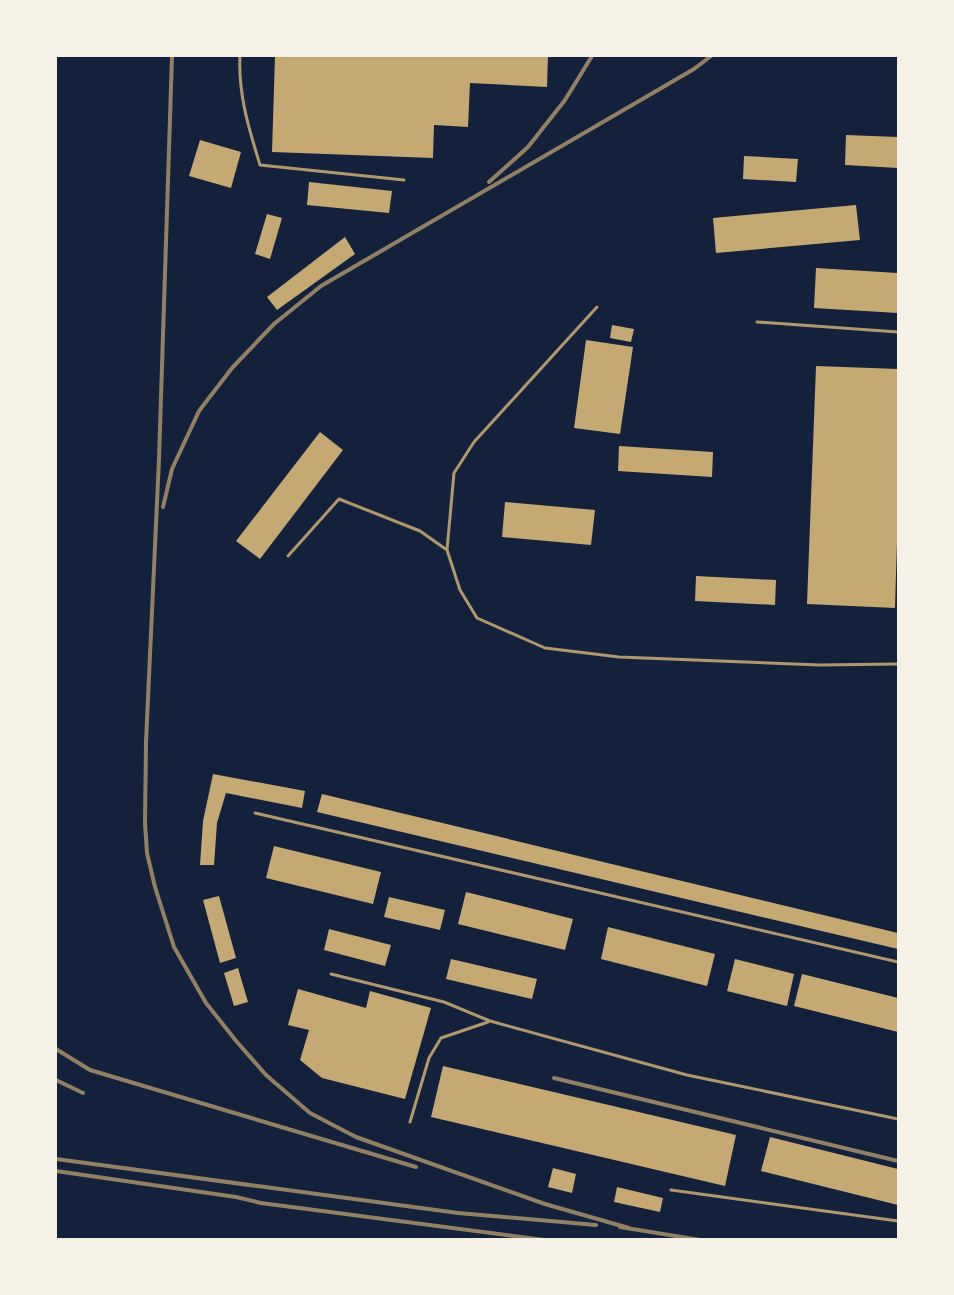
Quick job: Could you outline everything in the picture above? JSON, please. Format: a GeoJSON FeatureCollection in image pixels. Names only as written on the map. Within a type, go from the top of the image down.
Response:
{"type":"FeatureCollection","features":[{"type":"Feature","properties":{"kind":"lane"},"geometry":{"type":"LineString","coordinates":[[240,56],[239,79],[245,116],[260,165],[404,180]]}},
{"type":"Feature","properties":{"kind":"lane"},"geometry":{"type":"LineString","coordinates":[[597,307],[474,442],[454,473],[447,550],[460,590],[477,618],[545,648],[619,657],[820,665],[898,664]]}},
{"type":"Feature","properties":{"kind":"lane"},"geometry":{"type":"LineString","coordinates":[[757,322],[898,332]]}},
{"type":"Feature","properties":{"kind":"lane"},"geometry":{"type":"LineString","coordinates":[[288,556],[339,499],[420,531],[447,550]]}},
{"type":"Feature","properties":{"kind":"lane"},"geometry":{"type":"LineString","coordinates":[[255,813],[898,962]]}},
{"type":"Feature","properties":{"kind":"lane"},"geometry":{"type":"LineString","coordinates":[[331,974],[444,1002],[490,1021],[687,1075],[898,1119]]}},
{"type":"Feature","properties":{"kind":"lane"},"geometry":{"type":"LineString","coordinates":[[410,1122],[429,1058],[441,1038],[490,1021]]}},
{"type":"Feature","properties":{"kind":"lane"},"geometry":{"type":"LineString","coordinates":[[671,1190],[898,1221]]}},
{"type":"Feature","properties":{"kind":"building"},"geometry":{"type":"Polygon","coordinates":[[[275,56],[548,56],[547,87],[470,83],[468,127],[434,125],[433,158],[272,152],[275,56]]]}},
{"type":"Feature","properties":{"kind":"building"},"geometry":{"type":"Polygon","coordinates":[[[846,135],[898,137],[898,168],[845,165],[846,135]]]}},
{"type":"Feature","properties":{"kind":"building"},"geometry":{"type":"Polygon","coordinates":[[[200,140],[241,152],[231,188],[189,176],[200,140]]]}},
{"type":"Feature","properties":{"kind":"building"},"geometry":{"type":"Polygon","coordinates":[[[744,156],[798,159],[796,182],[743,179],[744,156]]]}},
{"type":"Feature","properties":{"kind":"building"},"geometry":{"type":"Polygon","coordinates":[[[309,182],[392,191],[389,213],[307,205],[309,182]]]}},
{"type":"Feature","properties":{"kind":"building"},"geometry":{"type":"Polygon","coordinates":[[[856,205],[860,240],[716,253],[713,218],[856,205]]]}},
{"type":"Feature","properties":{"kind":"building"},"geometry":{"type":"Polygon","coordinates":[[[267,214],[282,218],[270,259],[255,254],[267,214]]]}},
{"type":"Feature","properties":{"kind":"building"},"geometry":{"type":"Polygon","coordinates":[[[345,237],[355,254],[277,310],[267,297],[345,237]]]}},
{"type":"Feature","properties":{"kind":"building"},"geometry":{"type":"Polygon","coordinates":[[[816,268],[898,273],[898,313],[814,308],[816,268]]]}},
{"type":"Feature","properties":{"kind":"building"},"geometry":{"type":"Polygon","coordinates":[[[612,325],[634,329],[631,342],[610,338],[612,325]]]}},
{"type":"Feature","properties":{"kind":"building"},"geometry":{"type":"Polygon","coordinates":[[[586,340],[633,347],[620,434],[574,428],[586,340]]]}},
{"type":"Feature","properties":{"kind":"building"},"geometry":{"type":"Polygon","coordinates":[[[816,366],[898,369],[895,608],[807,604],[816,366]]]}},
{"type":"Feature","properties":{"kind":"building"},"geometry":{"type":"Polygon","coordinates":[[[320,432],[343,450],[260,559],[236,541],[320,432]]]}},
{"type":"Feature","properties":{"kind":"building"},"geometry":{"type":"Polygon","coordinates":[[[619,446],[713,452],[712,477],[618,471],[619,446]]]}},
{"type":"Feature","properties":{"kind":"building"},"geometry":{"type":"Polygon","coordinates":[[[505,502],[595,510],[591,545],[502,537],[505,502]]]}},
{"type":"Feature","properties":{"kind":"building"},"geometry":{"type":"Polygon","coordinates":[[[696,576],[776,580],[775,605],[695,601],[696,576]]]}},
{"type":"Feature","properties":{"kind":"building"},"geometry":{"type":"Polygon","coordinates":[[[213,774],[305,791],[302,808],[226,793],[217,823],[214,865],[200,865],[203,821],[213,774]]]}},
{"type":"Feature","properties":{"kind":"building"},"geometry":{"type":"Polygon","coordinates":[[[322,794],[898,933],[898,949],[317,812],[322,794]]]}},
{"type":"Feature","properties":{"kind":"building"},"geometry":{"type":"Polygon","coordinates":[[[274,846],[381,872],[373,904],[266,878],[274,846]]]}},
{"type":"Feature","properties":{"kind":"building"},"geometry":{"type":"Polygon","coordinates":[[[466,892],[573,919],[565,950],[458,924],[466,892]]]}},
{"type":"Feature","properties":{"kind":"building"},"geometry":{"type":"Polygon","coordinates":[[[219,896],[236,958],[220,963],[203,900],[219,896]]]}},
{"type":"Feature","properties":{"kind":"building"},"geometry":{"type":"Polygon","coordinates":[[[389,897],[445,910],[440,930],[384,917],[389,897]]]}},
{"type":"Feature","properties":{"kind":"building"},"geometry":{"type":"Polygon","coordinates":[[[608,927],[715,954],[707,986],[601,959],[608,927]]]}},
{"type":"Feature","properties":{"kind":"building"},"geometry":{"type":"Polygon","coordinates":[[[329,929],[391,945],[385,966],[324,950],[329,929]]]}},
{"type":"Feature","properties":{"kind":"building"},"geometry":{"type":"Polygon","coordinates":[[[451,959],[537,979],[532,999],[446,979],[451,959]]]}},
{"type":"Feature","properties":{"kind":"building"},"geometry":{"type":"Polygon","coordinates":[[[735,959],[794,974],[787,1006],[727,991],[735,959]]]}},
{"type":"Feature","properties":{"kind":"building"},"geometry":{"type":"Polygon","coordinates":[[[238,968],[248,1002],[234,1006],[224,973],[238,968]]]}},
{"type":"Feature","properties":{"kind":"building"},"geometry":{"type":"Polygon","coordinates":[[[802,974],[898,998],[898,1032],[794,1006],[802,974]]]}},
{"type":"Feature","properties":{"kind":"building"},"geometry":{"type":"Polygon","coordinates":[[[298,989],[366,1008],[370,991],[431,1008],[405,1099],[322,1078],[300,1060],[309,1030],[288,1025],[298,989]]]}},
{"type":"Feature","properties":{"kind":"building"},"geometry":{"type":"Polygon","coordinates":[[[443,1066],[736,1135],[725,1186],[431,1117],[443,1066]]]}},
{"type":"Feature","properties":{"kind":"building"},"geometry":{"type":"Polygon","coordinates":[[[770,1137],[898,1169],[898,1205],[761,1171],[770,1137]]]}},
{"type":"Feature","properties":{"kind":"building"},"geometry":{"type":"Polygon","coordinates":[[[553,1168],[576,1174],[572,1193],[548,1187],[553,1168]]]}},
{"type":"Feature","properties":{"kind":"building"},"geometry":{"type":"Polygon","coordinates":[[[617,1187],[663,1198],[660,1212],[614,1202],[617,1187]]]}},
{"type":"Feature","properties":{"kind":"railway"},"geometry":{"type":"LineString","coordinates":[[172,56],[159,459],[146,742],[145,823],[147,853],[174,947],[206,1003],[237,1042],[266,1075],[310,1113],[356,1137],[545,1204],[629,1228]]}},
{"type":"Feature","properties":{"kind":"railway"},"geometry":{"type":"LineString","coordinates":[[489,182],[528,147],[565,100],[592,56]]}},
{"type":"Feature","properties":{"kind":"railway"},"geometry":{"type":"LineString","coordinates":[[163,507],[172,469],[199,411],[232,368],[274,324],[321,286],[694,69],[711,56]]}},
{"type":"Feature","properties":{"kind":"railway"},"geometry":{"type":"LineString","coordinates":[[56,1049],[90,1070],[416,1167]]}},
{"type":"Feature","properties":{"kind":"railway"},"geometry":{"type":"LineString","coordinates":[[554,1078],[898,1161]]}},
{"type":"Feature","properties":{"kind":"railway"},"geometry":{"type":"LineString","coordinates":[[56,1080],[83,1093]]}},
{"type":"Feature","properties":{"kind":"railway"},"geometry":{"type":"LineString","coordinates":[[56,1159],[458,1213],[596,1225]]}},
{"type":"Feature","properties":{"kind":"railway"},"geometry":{"type":"LineString","coordinates":[[56,1171],[236,1197],[261,1203],[544,1240]]}},
{"type":"Feature","properties":{"kind":"railway"},"geometry":{"type":"LineString","coordinates":[[620,1227],[700,1240]]}}]}
